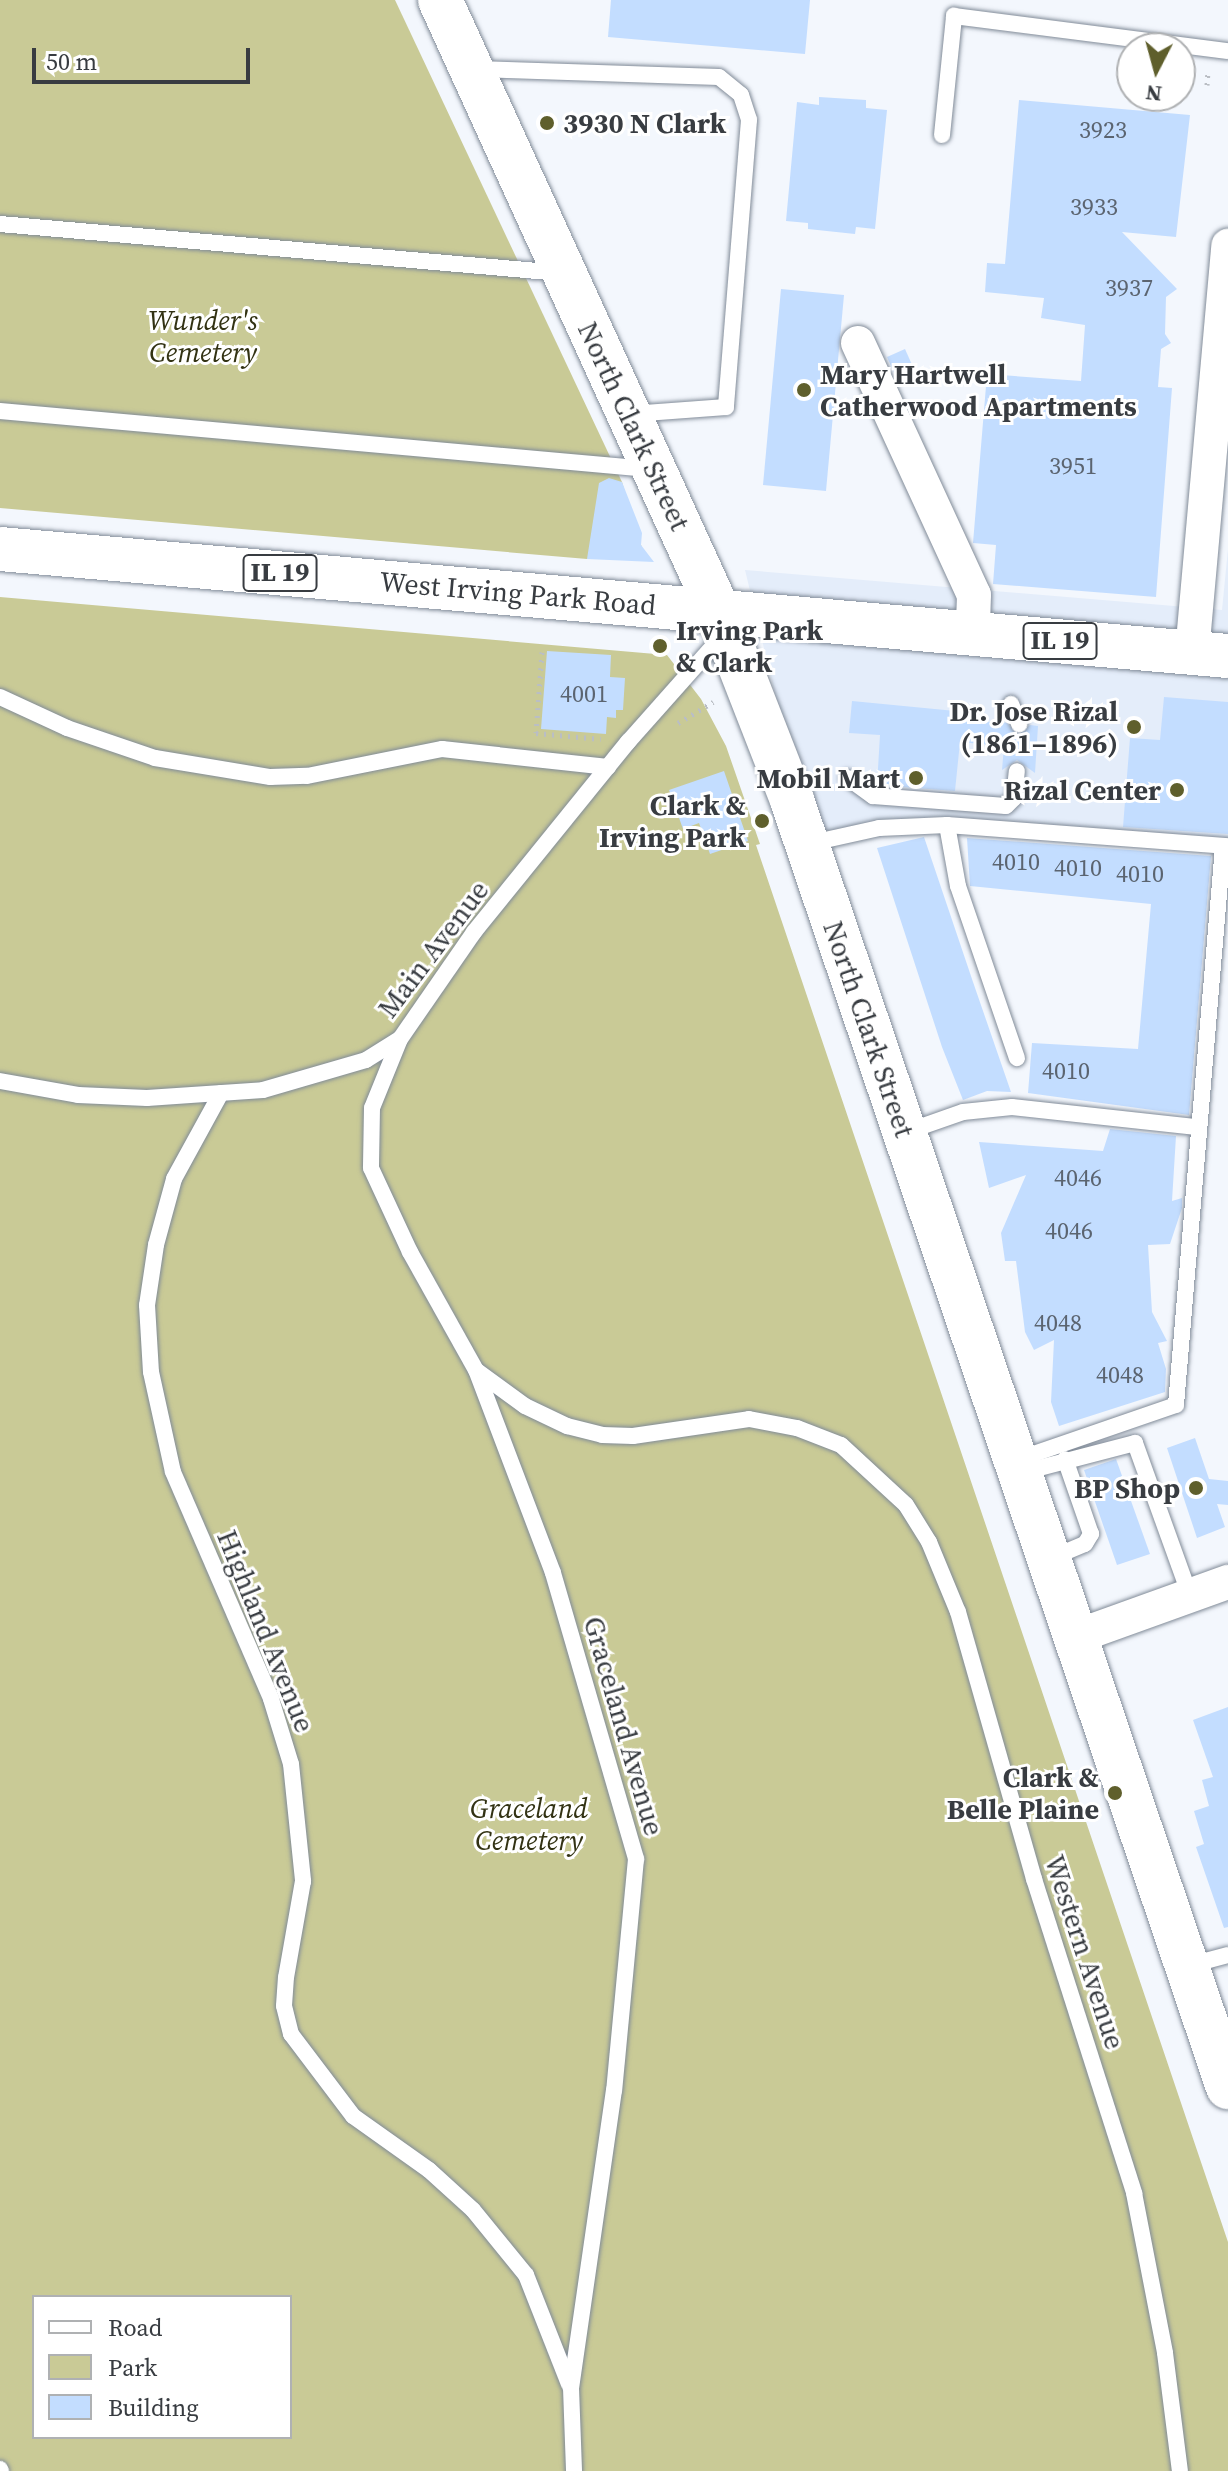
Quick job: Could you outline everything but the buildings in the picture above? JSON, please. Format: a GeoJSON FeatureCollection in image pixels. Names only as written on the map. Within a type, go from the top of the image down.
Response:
{"type":"FeatureCollection","features":[{"type":"Feature","properties":{"kind":"main road","name":"North Clark Street"},"geometry":{"type":"LineString","coordinates":[[440,0],[654,469],[728,618],[1228,2087]]}},
{"type":"Feature","properties":{"kind":"main road","name":"West Irving Park Road"},"geometry":{"type":"LineString","coordinates":[[0,549],[728,618],[973,633],[1210,655]]}},
{"type":"Feature","properties":{"kind":"street"},"geometry":{"type":"LineString","coordinates":[[1210,655],[1228,246]]}},
{"type":"Feature","properties":{"kind":"street"},"geometry":{"type":"LineString","coordinates":[[858,343],[974,595],[973,633]]}},
{"type":"Feature","properties":{"kind":"street"},"geometry":{"type":"LineString","coordinates":[[1075,1637],[1228,1582]]}},
{"type":"Feature","properties":{"kind":"lane"},"geometry":{"type":"LineString","coordinates":[[942,135],[954,16],[1228,51]]}},
{"type":"Feature","properties":{"kind":"lane"},"geometry":{"type":"LineString","coordinates":[[472,69],[719,77],[741,95],[749,120],[726,407],[629,415]]}},
{"type":"Feature","properties":{"kind":"lane"},"geometry":{"type":"LineString","coordinates":[[0,224],[564,274]]}},
{"type":"Feature","properties":{"kind":"lane"},"geometry":{"type":"LineString","coordinates":[[0,411],[654,469]]}},
{"type":"Feature","properties":{"kind":"lane","name":"Main Avenue"},"geometry":{"type":"LineString","coordinates":[[0,1081],[78,1095],[147,1098],[221,1093],[316,1077],[366,1060],[400,1039],[474,932],[728,618]]}},
{"type":"Feature","properties":{"kind":"lane"},"geometry":{"type":"LineString","coordinates":[[0,697],[67,728],[155,758],[270,777],[307,776],[442,749],[608,767]]}},
{"type":"Feature","properties":{"kind":"lane"},"geometry":{"type":"LineString","coordinates":[[1011,704],[1019,724]]}},
{"type":"Feature","properties":{"kind":"lane"},"geometry":{"type":"LineString","coordinates":[[848,778],[873,796],[1006,806],[1014,798],[1017,771]]}},
{"type":"Feature","properties":{"kind":"lane"},"geometry":{"type":"LineString","coordinates":[[947,825],[958,886],[1017,1058]]}},
{"type":"Feature","properties":{"kind":"lane"},"geometry":{"type":"LineString","coordinates":[[807,844],[879,828],[947,825],[1225,846],[1197,1127],[1176,1405],[1018,1467]]}},
{"type":"Feature","properties":{"kind":"lane","name":"Graceland Avenue"},"geometry":{"type":"LineString","coordinates":[[400,1039],[372,1108],[371,1168],[410,1252],[476,1370],[553,1573],[636,1859],[614,2090],[571,2388],[571,2466]]}},
{"type":"Feature","properties":{"kind":"lane","name":"Highland Avenue"},"geometry":{"type":"LineString","coordinates":[[221,1093],[174,1179],[156,1245],[147,1305],[151,1372],[173,1472],[271,1699],[291,1764],[303,1881],[286,1977],[284,2006],[291,2034],[353,2116],[429,2170],[473,2210],[526,2275],[571,2388]]}},
{"type":"Feature","properties":{"kind":"lane"},"geometry":{"type":"LineString","coordinates":[[904,1132],[963,1112],[999,1108],[1197,1127]]}},
{"type":"Feature","properties":{"kind":"lane","name":"Western Avenue"},"geometry":{"type":"LineString","coordinates":[[476,1370],[525,1406],[567,1426],[602,1435],[633,1436],[749,1419],[797,1428],[841,1445],[906,1505],[929,1542],[958,1612],[1034,1879],[1134,2193],[1165,2353],[1180,2471]]}},
{"type":"Feature","properties":{"kind":"lane"},"geometry":{"type":"LineString","coordinates":[[1018,1467],[1135,1443],[1190,1596]]}},
{"type":"Feature","properties":{"kind":"lane"},"geometry":{"type":"LineString","coordinates":[[1049,1559],[1085,1544],[1091,1534],[1065,1459]]}},
{"type":"Feature","properties":{"kind":"lane"},"geometry":{"type":"LineString","coordinates":[[1187,1966],[1228,1955]]}},
{"type":"Feature","properties":{"kind":"path"},"geometry":{"type":"LineString","coordinates":[[542,652],[536,733],[628,742]]}},
{"type":"Feature","properties":{"kind":"shaded area"},"geometry":{"type":"Polygon","coordinates":[[[1228,549],[1228,842],[926,820],[810,838],[745,570],[1222,610],[1228,549]]]}},
{"type":"Feature","properties":{"kind":"green space","name":"Wunder's Cemetery"},"geometry":{"type":"Polygon","coordinates":[[[0,0],[395,0],[622,482],[645,558],[587,559],[0,508],[0,0]]]}},
{"type":"Feature","properties":{"kind":"green space","name":"Graceland Cemetery"},"geometry":{"type":"Polygon","coordinates":[[[0,597],[667,655],[701,699],[726,746],[760,844],[756,845],[1228,2242],[1228,2471],[0,2471],[0,597]]]}},
{"type":"Feature","properties":{"kind":"place","name":"3930 N Clark"},"geometry":{"type":"Point","coordinates":[547,123]}},
{"type":"Feature","properties":{"kind":"place","name":"Mary Hartwell Catherwood Apartments"},"geometry":{"type":"Point","coordinates":[804,390]}},
{"type":"Feature","properties":{"kind":"place","name":"Irving Park & Clark"},"geometry":{"type":"Point","coordinates":[660,646]}},
{"type":"Feature","properties":{"kind":"place","name":"Dr. Jose Rizal (1861–1896)"},"geometry":{"type":"Point","coordinates":[1134,727]}},
{"type":"Feature","properties":{"kind":"place","name":"Mobil Mart"},"geometry":{"type":"Point","coordinates":[916,778]}},
{"type":"Feature","properties":{"kind":"place","name":"Rizal Center"},"geometry":{"type":"Point","coordinates":[1177,790]}},
{"type":"Feature","properties":{"kind":"place","name":"Clark & Irving Park"},"geometry":{"type":"Point","coordinates":[762,821]}},
{"type":"Feature","properties":{"kind":"place","name":"BP Shop"},"geometry":{"type":"Point","coordinates":[1196,1488]}},
{"type":"Feature","properties":{"kind":"place","name":"Clark & Belle Plaine"},"geometry":{"type":"Point","coordinates":[1115,1793]}}]}
